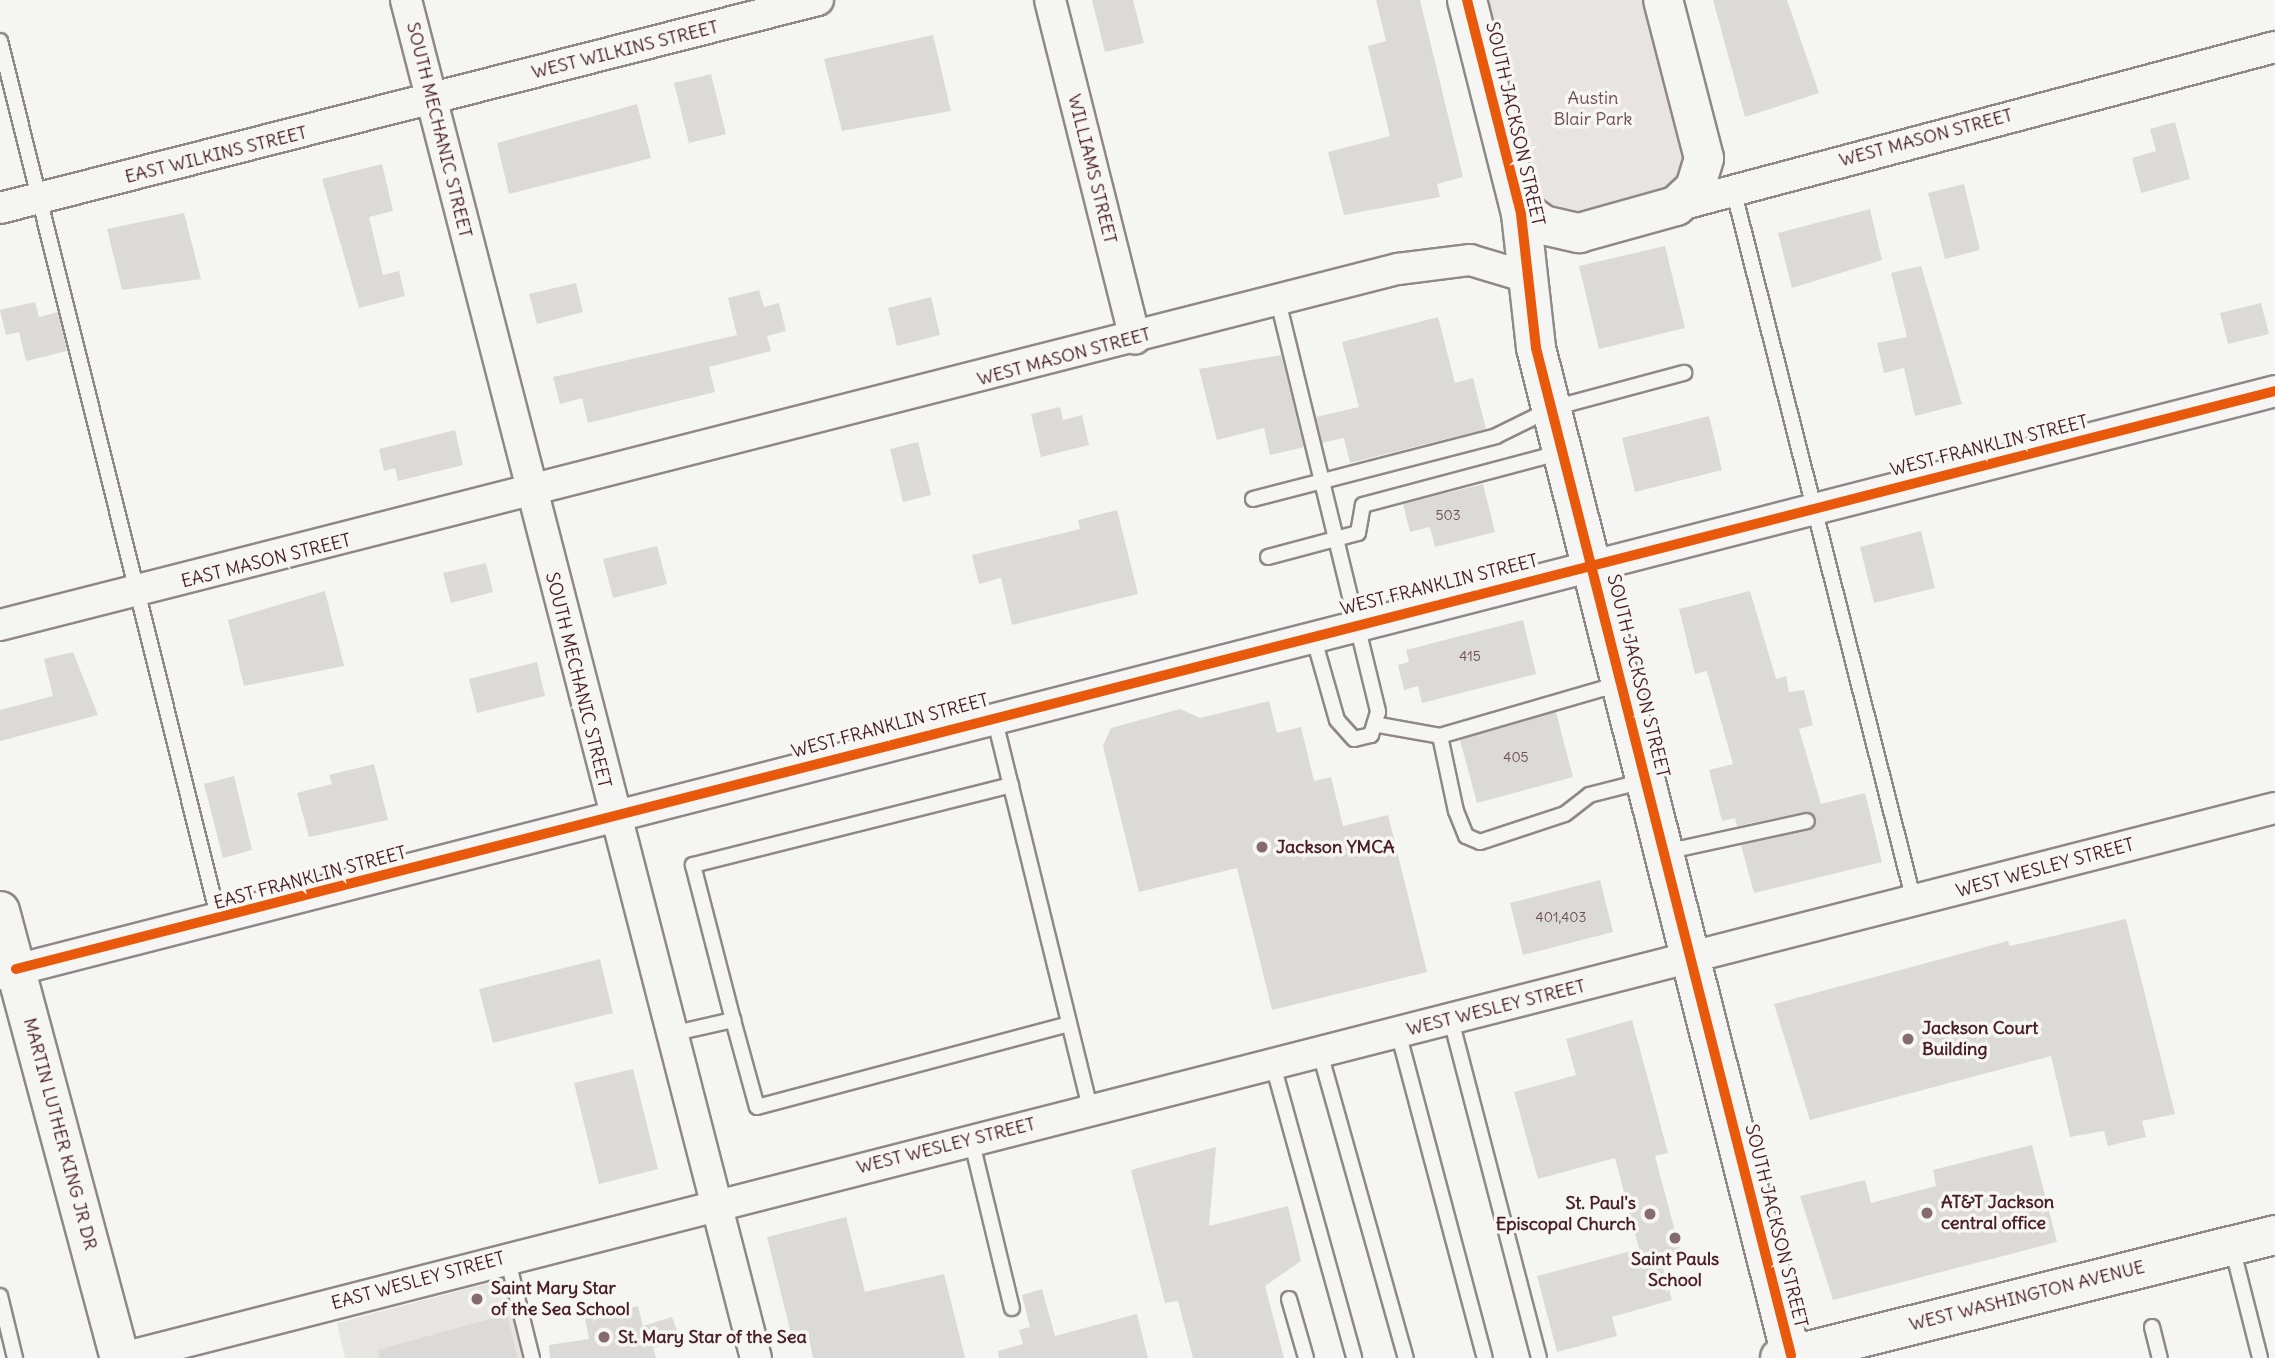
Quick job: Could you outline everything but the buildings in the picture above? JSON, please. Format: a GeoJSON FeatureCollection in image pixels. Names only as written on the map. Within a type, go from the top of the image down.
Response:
{"type":"FeatureCollection","features":[{"type":"Feature","properties":{"kind":"street","name":"SOUTH MECHANIC STREET"},"geometry":{"type":"LineString","coordinates":[[406,0],[612,816],[756,1358]]}},
{"type":"Feature","properties":{"kind":"street","name":"WEST WILKINS STREET"},"geometry":{"type":"LineString","coordinates":[[431,100],[818,0]]}},
{"type":"Feature","properties":{"kind":"street","name":"WILLIAMS STREET"},"geometry":{"type":"LineString","coordinates":[[1050,0],[1135,338]]}},
{"type":"Feature","properties":{"kind":"street","name":"SOUTH JACKSON STREET"},"geometry":{"type":"LineString","coordinates":[[1467,0],[1517,193],[1535,348],[1553,408],[1788,1357]]}},
{"type":"Feature","properties":{"kind":"street"},"geometry":{"type":"LineString","coordinates":[[1663,0],[1704,158],[1700,180],[1676,206]]}},
{"type":"Feature","properties":{"kind":"street","name":"WEST MASON STREET"},"geometry":{"type":"LineString","coordinates":[[532,494],[1442,261],[1486,262],[1527,277],[1544,251],[1579,233],[1741,186],[2275,47]]}},
{"type":"Feature","properties":{"kind":"street","name":"EAST WILKINS STREET"},"geometry":{"type":"LineString","coordinates":[[0,208],[431,100]]}},
{"type":"Feature","properties":{"kind":"street"},"geometry":{"type":"LineString","coordinates":[[1704,158],[1741,186]]}},
{"type":"Feature","properties":{"kind":"street","name":"WEST MASON STREET"},"geometry":{"type":"LineString","coordinates":[[1517,193],[1524,211],[1543,225],[1579,233]]}},
{"type":"Feature","properties":{"kind":"street","name":"WEST FRANKLIN STREET"},"geometry":{"type":"LineString","coordinates":[[612,816],[1313,634],[2275,391]]}},
{"type":"Feature","properties":{"kind":"street","name":"EAST MASON STREET"},"geometry":{"type":"LineString","coordinates":[[0,625],[532,494]]}},
{"type":"Feature","properties":{"kind":"street","name":"WEST WESLEY STREET"},"geometry":{"type":"LineString","coordinates":[[715,1203],[1451,1020],[2275,808]]}},
{"type":"Feature","properties":{"kind":"street","name":"EAST FRANKLIN STREET"},"geometry":{"type":"LineString","coordinates":[[8,971],[219,920],[612,816]]}},
{"type":"Feature","properties":{"kind":"street","name":"MARTIN LUTHER KING JR DR"},"geometry":{"type":"LineString","coordinates":[[0,911],[8,971],[121,1358]]}},
{"type":"Feature","properties":{"kind":"street","name":"EAST WESLEY STREET"},"geometry":{"type":"LineString","coordinates":[[121,1358],[715,1203]]}},
{"type":"Feature","properties":{"kind":"street","name":"WEST WASHINGTON AVENUE"},"geometry":{"type":"LineString","coordinates":[[1788,1357],[2275,1235]]}},
{"type":"Feature","properties":{"kind":"lane"},"geometry":{"type":"LineString","coordinates":[[0,41],[219,920]]}},
{"type":"Feature","properties":{"kind":"lane"},"geometry":{"type":"LineString","coordinates":[[1741,186],[1812,508],[1914,901]]}},
{"type":"Feature","properties":{"kind":"lane"},"geometry":{"type":"LineString","coordinates":[[1278,301],[1379,725]]}},
{"type":"Feature","properties":{"kind":"lane"},"geometry":{"type":"LineString","coordinates":[[1253,499],[1496,436],[1553,408],[1684,373]]}},
{"type":"Feature","properties":{"kind":"lane"},"geometry":{"type":"LineString","coordinates":[[1268,558],[1358,533],[1363,505],[1564,452]]}},
{"type":"Feature","properties":{"kind":"lane"},"geometry":{"type":"LineString","coordinates":[[1313,634],[1346,734],[1371,735],[1379,725]]}},
{"type":"Feature","properties":{"kind":"lane"},"geometry":{"type":"LineString","coordinates":[[1379,725],[1440,736],[1621,683]]}},
{"type":"Feature","properties":{"kind":"lane"},"geometry":{"type":"LineString","coordinates":[[994,717],[1091,1111]]}},
{"type":"Feature","properties":{"kind":"lane"},"geometry":{"type":"LineString","coordinates":[[1440,736],[1456,811],[1466,836],[1480,842],[1564,814],[1589,795],[1646,781]]}},
{"type":"Feature","properties":{"kind":"lane"},"geometry":{"type":"LineString","coordinates":[[1011,785],[693,865],[757,1107],[1069,1024]]}},
{"type":"Feature","properties":{"kind":"lane"},"geometry":{"type":"LineString","coordinates":[[1663,853],[1807,821]]}},
{"type":"Feature","properties":{"kind":"lane"},"geometry":{"type":"LineString","coordinates":[[669,1034],[733,1020]]}},
{"type":"Feature","properties":{"kind":"lane"},"geometry":{"type":"LineString","coordinates":[[1451,1020],[1539,1358]]}},
{"type":"Feature","properties":{"kind":"lane"},"geometry":{"type":"LineString","coordinates":[[1398,1032],[1485,1358]]}},
{"type":"Feature","properties":{"kind":"lane"},"geometry":{"type":"LineString","coordinates":[[1320,1053],[1406,1358]]}},
{"type":"Feature","properties":{"kind":"lane"},"geometry":{"type":"LineString","coordinates":[[1273,1065],[1354,1358]]}},
{"type":"Feature","properties":{"kind":"lane"},"geometry":{"type":"LineString","coordinates":[[971,1139],[1012,1308]]}},
{"type":"Feature","properties":{"kind":"lane"},"geometry":{"type":"LineString","coordinates":[[2231,1246],[2260,1358]]}},
{"type":"Feature","properties":{"kind":"lane"},"geometry":{"type":"LineString","coordinates":[[507,1257],[532,1358]]}},
{"type":"Feature","properties":{"kind":"lane"},"geometry":{"type":"LineString","coordinates":[[0,1296],[15,1358]]}},
{"type":"Feature","properties":{"kind":"lane"},"geometry":{"type":"LineString","coordinates":[[1289,1299],[1306,1358]]}},
{"type":"Feature","properties":{"kind":"lane"},"geometry":{"type":"LineString","coordinates":[[2152,1327],[2160,1358]]}},
{"type":"Feature","properties":{"kind":"shaded area","name":"Saint Mary Star of the Sea School"},"geometry":{"type":"Polygon","coordinates":[[[520,1275],[541,1358],[345,1358],[337,1323],[520,1275]]]}},
{"type":"Feature","properties":{"kind":"green space","name":"Austin Blair Park"},"geometry":{"type":"Polygon","coordinates":[[[1467,0],[1663,0],[1700,180],[1543,225],[1467,0]]]}},
{"type":"Feature","properties":{"kind":"cycle path"},"geometry":{"type":"LineString","coordinates":[[1467,0],[1521,214],[1536,348],[1791,1355]]}},
{"type":"Feature","properties":{"kind":"cycle path"},"geometry":{"type":"LineString","coordinates":[[16,969],[2275,391]]}},
{"type":"Feature","properties":{"kind":"place","name":"Jackson YMCA"},"geometry":{"type":"Point","coordinates":[1262,847]}},
{"type":"Feature","properties":{"kind":"place","name":"Jackson Court Building"},"geometry":{"type":"Point","coordinates":[1908,1039]}},
{"type":"Feature","properties":{"kind":"place","name":"AT&T Jackson central office"},"geometry":{"type":"Point","coordinates":[1927,1213]}},
{"type":"Feature","properties":{"kind":"place","name":"St. Paul's Episcopal Church"},"geometry":{"type":"Point","coordinates":[1650,1214]}},
{"type":"Feature","properties":{"kind":"place","name":"Saint Pauls School"},"geometry":{"type":"Point","coordinates":[1675,1238]}},
{"type":"Feature","properties":{"kind":"place","name":"Saint Mary Star of the Sea School"},"geometry":{"type":"Point","coordinates":[477,1299]}},
{"type":"Feature","properties":{"kind":"place","name":"St. Mary Star of the Sea"},"geometry":{"type":"Point","coordinates":[604,1337]}}]}
